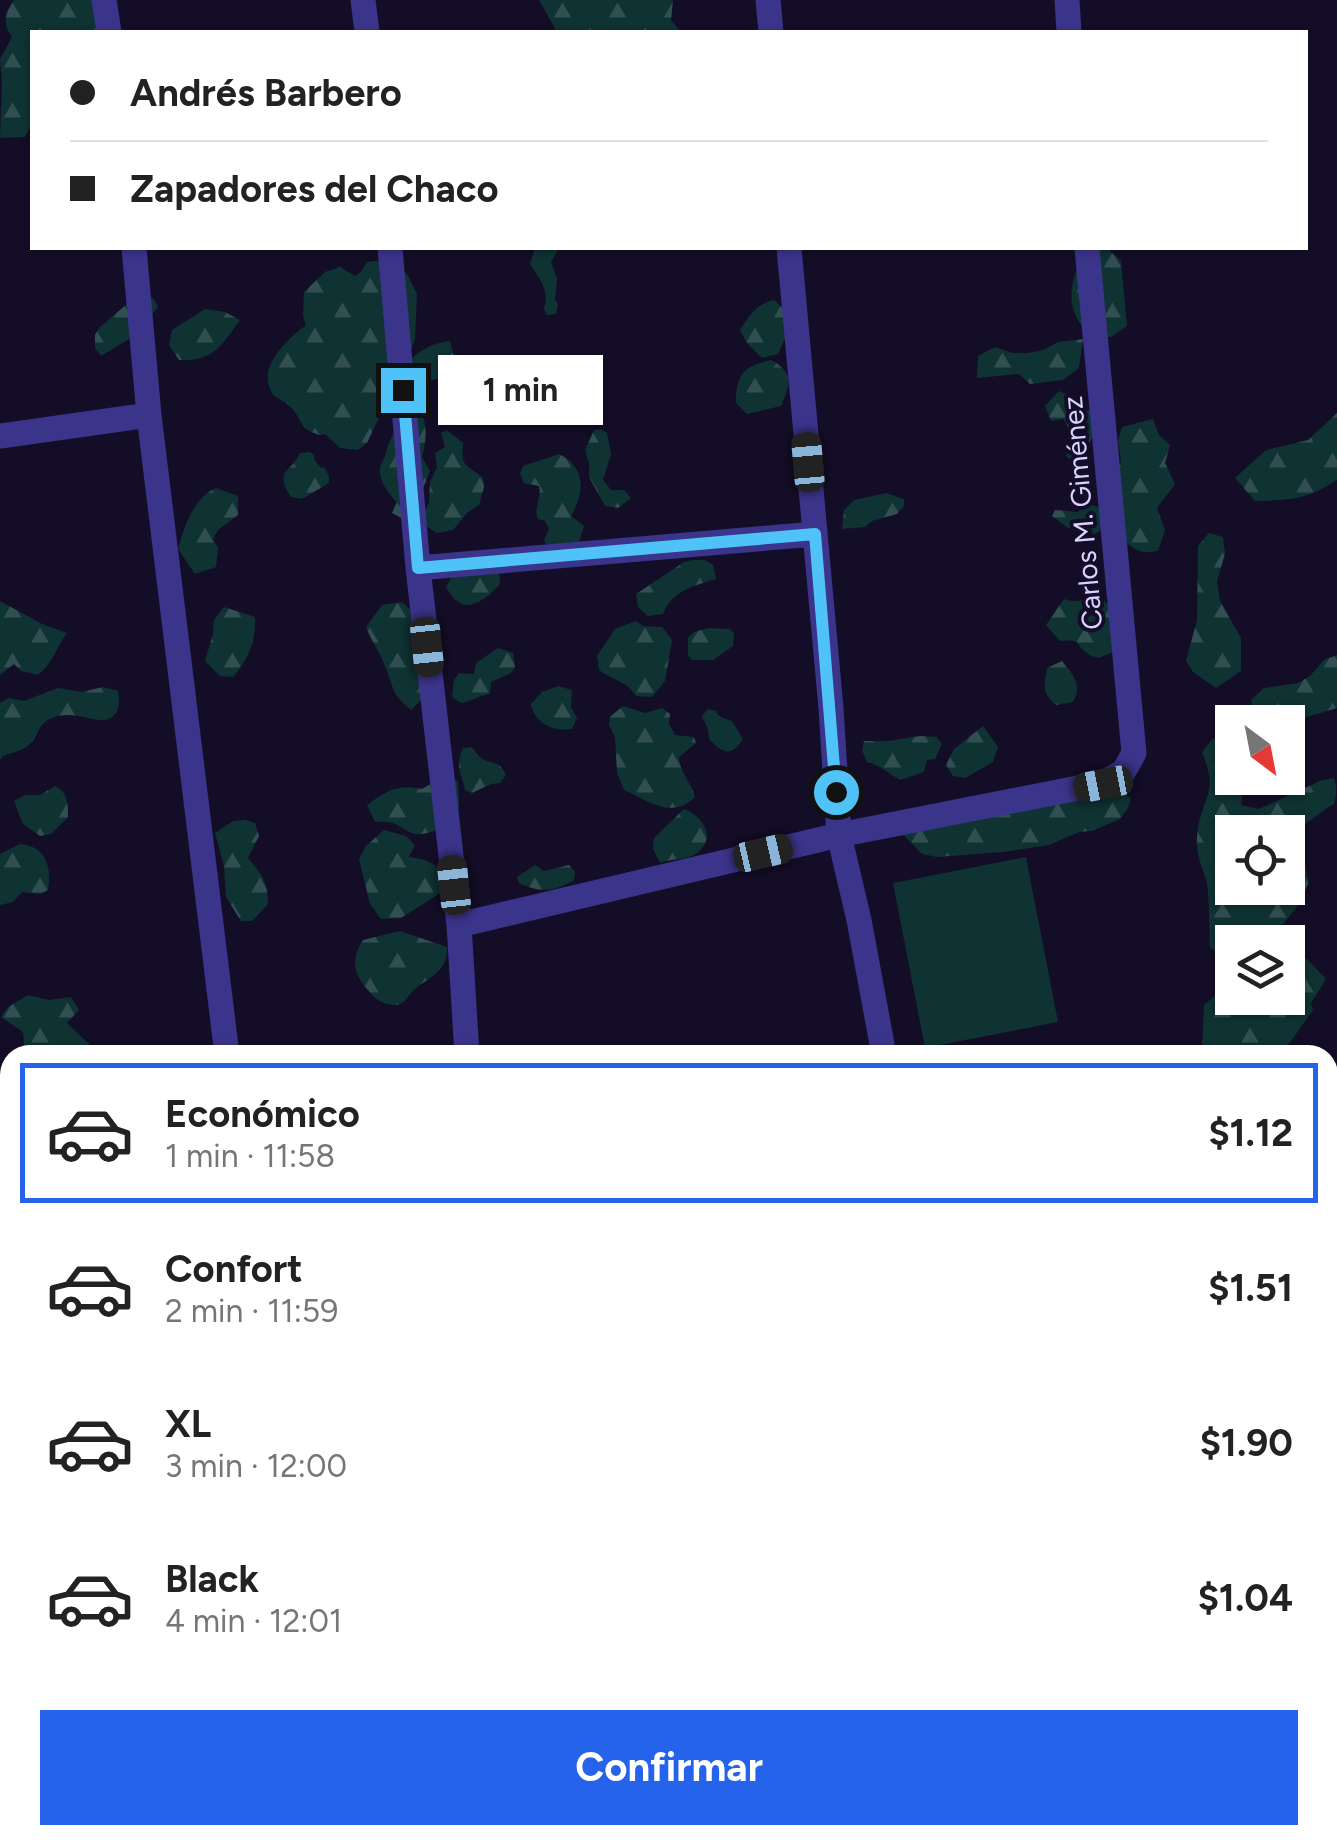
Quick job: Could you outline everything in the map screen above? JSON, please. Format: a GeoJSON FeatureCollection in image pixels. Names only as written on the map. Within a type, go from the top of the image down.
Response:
{"type":"FeatureCollection","features":[{"type":"Feature","properties":{"kind":"street"},"geometry":{"type":"LineString","coordinates":[[104,0],[108,30]]}},
{"type":"Feature","properties":{"kind":"street"},"geometry":{"type":"LineString","coordinates":[[363,0],[366,30]]}},
{"type":"Feature","properties":{"kind":"street"},"geometry":{"type":"LineString","coordinates":[[768,0],[771,30]]}},
{"type":"Feature","properties":{"kind":"street"},"geometry":{"type":"LineString","coordinates":[[1067,0],[1069,30]]}},
{"type":"Feature","properties":{"kind":"street"},"geometry":{"type":"LineString","coordinates":[[134,250],[149,416],[226,1045]]}},
{"type":"Feature","properties":{"kind":"street"},"geometry":{"type":"LineString","coordinates":[[390,250],[418,568],[459,925],[466,1045]]}},
{"type":"Feature","properties":{"kind":"street"},"geometry":{"type":"LineString","coordinates":[[789,250],[839,835],[882,1045]]}},
{"type":"Feature","properties":{"kind":"street","name":"Carlos M. Giménez"},"geometry":{"type":"LineString","coordinates":[[839,835],[1103,784],[1124,771],[1134,753],[1087,250]]}},
{"type":"Feature","properties":{"kind":"street"},"geometry":{"type":"LineString","coordinates":[[0,436],[149,416]]}},
{"type":"Feature","properties":{"kind":"street"},"geometry":{"type":"LineString","coordinates":[[418,568],[815,534]]}},
{"type":"Feature","properties":{"kind":"street"},"geometry":{"type":"LineString","coordinates":[[459,925],[839,835]]}},
{"type":"Feature","properties":{"kind":"green space"},"geometry":{"type":"Polygon","coordinates":[[[14,0],[98,0],[102,30],[30,30],[30,127],[25,137],[0,138],[0,59],[12,37],[7,27],[8,9],[14,0]]]}},
{"type":"Feature","properties":{"kind":"green space"},"geometry":{"type":"Polygon","coordinates":[[[539,0],[673,0],[671,20],[679,30],[556,30],[539,0]]]}},
{"type":"Feature","properties":{"kind":"green space"},"geometry":{"type":"Polygon","coordinates":[[[534,250],[558,250],[551,262],[557,279],[556,314],[547,315],[545,291],[530,264],[534,250]]]}},
{"type":"Feature","properties":{"kind":"green space"},"geometry":{"type":"Polygon","coordinates":[[[1109,250],[1121,261],[1127,326],[1111,337],[1090,336],[1075,315],[1073,285],[1083,251],[1109,250]]]}},
{"type":"Feature","properties":{"kind":"green space"},"geometry":{"type":"Polygon","coordinates":[[[367,262],[390,263],[407,274],[417,294],[415,339],[410,353],[383,388],[379,418],[367,443],[358,450],[340,448],[325,434],[304,427],[292,408],[272,393],[268,373],[276,354],[306,325],[304,292],[325,272],[340,267],[355,276],[367,262]]]}},
{"type":"Feature","properties":{"kind":"green space"},"geometry":{"type":"Polygon","coordinates":[[[135,297],[153,298],[158,306],[139,333],[101,356],[95,348],[99,328],[135,297]]]}},
{"type":"Feature","properties":{"kind":"green space"},"geometry":{"type":"Polygon","coordinates":[[[774,300],[794,319],[778,354],[762,358],[740,330],[758,307],[774,300]]]}},
{"type":"Feature","properties":{"kind":"green space"},"geometry":{"type":"Polygon","coordinates":[[[205,309],[225,312],[240,320],[208,355],[179,360],[169,345],[172,330],[205,309]]]}},
{"type":"Feature","properties":{"kind":"green space"},"geometry":{"type":"Polygon","coordinates":[[[1083,339],[1079,368],[1063,380],[1030,384],[1019,374],[977,378],[978,356],[995,347],[1028,353],[1058,342],[1083,339]]]}},
{"type":"Feature","properties":{"kind":"green space"},"geometry":{"type":"Polygon","coordinates":[[[450,341],[455,360],[439,378],[421,376],[408,362],[427,348],[450,341]]]}},
{"type":"Feature","properties":{"kind":"green space"},"geometry":{"type":"Polygon","coordinates":[[[771,360],[787,375],[787,392],[781,406],[747,414],[736,403],[740,379],[754,365],[771,360]]]}},
{"type":"Feature","properties":{"kind":"green space"},"geometry":{"type":"Polygon","coordinates":[[[1059,391],[1070,396],[1073,413],[1096,409],[1093,434],[1083,458],[1073,462],[1066,456],[1066,423],[1063,419],[1051,421],[1045,406],[1059,391]]]}},
{"type":"Feature","properties":{"kind":"green space"},"geometry":{"type":"Polygon","coordinates":[[[421,412],[426,434],[422,457],[430,471],[405,520],[392,513],[396,502],[383,484],[380,468],[397,429],[421,412]]]}},
{"type":"Feature","properties":{"kind":"green space"},"geometry":{"type":"Polygon","coordinates":[[[1337,413],[1337,480],[1298,498],[1255,501],[1235,478],[1266,450],[1308,440],[1337,413]]]}},
{"type":"Feature","properties":{"kind":"green space"},"geometry":{"type":"Polygon","coordinates":[[[1153,419],[1159,435],[1170,445],[1165,463],[1175,484],[1157,508],[1165,530],[1158,551],[1147,552],[1135,549],[1124,539],[1116,472],[1121,462],[1118,440],[1122,427],[1153,419]]]}},
{"type":"Feature","properties":{"kind":"green space"},"geometry":{"type":"Polygon","coordinates":[[[447,430],[463,443],[464,462],[483,478],[484,487],[479,505],[453,530],[437,533],[426,526],[424,514],[437,467],[435,453],[445,447],[441,433],[447,430]]]}},
{"type":"Feature","properties":{"kind":"green space"},"geometry":{"type":"Polygon","coordinates":[[[594,430],[607,433],[611,454],[603,480],[611,490],[624,490],[631,498],[618,508],[605,506],[589,477],[585,450],[594,430]]]}},
{"type":"Feature","properties":{"kind":"green space"},"geometry":{"type":"Polygon","coordinates":[[[310,452],[324,467],[329,483],[302,499],[291,497],[284,476],[300,453],[310,452]]]}},
{"type":"Feature","properties":{"kind":"green space"},"geometry":{"type":"Polygon","coordinates":[[[559,454],[574,466],[580,481],[579,498],[571,516],[584,526],[578,545],[547,545],[544,540],[549,529],[537,515],[539,486],[524,483],[520,474],[523,466],[559,454]]]}},
{"type":"Feature","properties":{"kind":"green space"},"geometry":{"type":"Polygon","coordinates":[[[216,488],[238,496],[238,515],[218,530],[213,539],[218,548],[216,567],[195,574],[178,549],[196,505],[216,488]]]}},
{"type":"Feature","properties":{"kind":"green space"},"geometry":{"type":"Polygon","coordinates":[[[886,493],[904,499],[897,514],[865,527],[842,529],[844,510],[854,500],[886,493]]]}},
{"type":"Feature","properties":{"kind":"green space"},"geometry":{"type":"Polygon","coordinates":[[[1087,503],[1100,508],[1104,528],[1082,543],[1079,528],[1068,528],[1052,516],[1055,510],[1078,512],[1087,503]]]}},
{"type":"Feature","properties":{"kind":"green space"},"geometry":{"type":"Polygon","coordinates":[[[1209,533],[1223,537],[1225,554],[1217,581],[1220,601],[1241,638],[1241,671],[1216,688],[1193,672],[1186,661],[1197,620],[1198,546],[1209,533]]]}},
{"type":"Feature","properties":{"kind":"green space"},"geometry":{"type":"Polygon","coordinates":[[[692,560],[705,560],[713,565],[716,579],[678,594],[663,614],[648,616],[638,607],[636,594],[692,560]]]}},
{"type":"Feature","properties":{"kind":"green space"},"geometry":{"type":"Polygon","coordinates":[[[499,571],[500,584],[475,604],[455,600],[446,588],[453,573],[499,571]]]}},
{"type":"Feature","properties":{"kind":"green space"},"geometry":{"type":"Polygon","coordinates":[[[1098,593],[1110,607],[1117,650],[1099,658],[1088,654],[1075,641],[1060,641],[1046,625],[1064,599],[1077,601],[1098,593]]]}},
{"type":"Feature","properties":{"kind":"green space"},"geometry":{"type":"Polygon","coordinates":[[[0,601],[67,633],[38,675],[21,671],[14,664],[0,675],[0,601]]]}},
{"type":"Feature","properties":{"kind":"green space"},"geometry":{"type":"Polygon","coordinates":[[[402,602],[412,611],[426,695],[411,710],[394,690],[366,627],[382,605],[402,602]]]}},
{"type":"Feature","properties":{"kind":"green space"},"geometry":{"type":"Polygon","coordinates":[[[224,607],[255,617],[250,649],[233,677],[220,676],[205,661],[214,620],[224,607]]]}},
{"type":"Feature","properties":{"kind":"green space"},"geometry":{"type":"Polygon","coordinates":[[[636,621],[643,626],[662,627],[672,640],[665,681],[652,697],[636,696],[599,670],[597,656],[615,629],[636,621]]]}},
{"type":"Feature","properties":{"kind":"green space"},"geometry":{"type":"Polygon","coordinates":[[[709,628],[730,629],[734,633],[733,646],[713,660],[692,660],[688,656],[688,638],[709,628]]]}},
{"type":"Feature","properties":{"kind":"green space"},"geometry":{"type":"Polygon","coordinates":[[[498,648],[513,653],[515,667],[511,673],[491,682],[490,694],[461,703],[452,697],[459,673],[474,674],[476,663],[498,648]]]}},
{"type":"Feature","properties":{"kind":"green space"},"geometry":{"type":"Polygon","coordinates":[[[1337,655],[1337,708],[1305,718],[1305,705],[1252,705],[1251,700],[1264,688],[1298,683],[1324,660],[1337,655]]]}},
{"type":"Feature","properties":{"kind":"green space"},"geometry":{"type":"Polygon","coordinates":[[[1062,661],[1077,690],[1073,702],[1056,705],[1046,692],[1045,680],[1047,668],[1062,661]]]}},
{"type":"Feature","properties":{"kind":"green space"},"geometry":{"type":"Polygon","coordinates":[[[558,686],[572,690],[571,707],[577,718],[572,729],[546,725],[533,711],[531,704],[542,692],[558,686]]]}},
{"type":"Feature","properties":{"kind":"green space"},"geometry":{"type":"Polygon","coordinates":[[[103,687],[118,691],[118,708],[112,717],[52,718],[42,725],[29,745],[0,760],[0,703],[9,698],[24,701],[58,688],[82,692],[103,687]]]}},
{"type":"Feature","properties":{"kind":"green space"},"geometry":{"type":"Polygon","coordinates":[[[623,706],[645,713],[662,708],[670,714],[669,724],[675,735],[694,737],[696,743],[679,757],[695,797],[686,804],[660,806],[624,790],[617,772],[615,737],[609,725],[610,717],[623,706]]]}},
{"type":"Feature","properties":{"kind":"green space"},"geometry":{"type":"Polygon","coordinates":[[[708,709],[732,721],[743,739],[734,749],[722,750],[709,739],[702,716],[708,709]]]}},
{"type":"Feature","properties":{"kind":"green space"},"geometry":{"type":"Polygon","coordinates":[[[983,726],[998,747],[993,762],[965,778],[953,776],[946,765],[954,749],[983,726]]]}},
{"type":"Feature","properties":{"kind":"green space"},"geometry":{"type":"Polygon","coordinates":[[[937,737],[942,744],[935,759],[927,760],[924,772],[900,780],[867,762],[862,750],[864,741],[937,737]]]}},
{"type":"Feature","properties":{"kind":"green space"},"geometry":{"type":"Polygon","coordinates":[[[1213,738],[1215,795],[1242,795],[1241,805],[1259,809],[1290,795],[1305,795],[1305,788],[1320,781],[1334,778],[1336,784],[1334,803],[1305,824],[1305,815],[1215,815],[1215,905],[1298,905],[1282,925],[1215,925],[1215,950],[1210,948],[1208,890],[1197,842],[1209,788],[1202,752],[1213,738]]]}},
{"type":"Feature","properties":{"kind":"green space"},"geometry":{"type":"Polygon","coordinates":[[[472,747],[506,775],[500,783],[472,793],[465,790],[459,765],[463,748],[472,747]]]}},
{"type":"Feature","properties":{"kind":"green space"},"geometry":{"type":"Polygon","coordinates":[[[445,775],[458,781],[458,811],[450,823],[414,834],[393,823],[375,822],[367,805],[374,800],[399,788],[422,789],[445,775]]]}},
{"type":"Feature","properties":{"kind":"green space"},"geometry":{"type":"Polygon","coordinates":[[[55,786],[65,795],[68,817],[51,834],[40,836],[23,824],[14,801],[25,795],[40,795],[55,786]]]}},
{"type":"Feature","properties":{"kind":"green space"},"geometry":{"type":"Polygon","coordinates":[[[1116,790],[1131,798],[1120,819],[1049,845],[937,857],[922,854],[899,830],[1116,790]]]}},
{"type":"Feature","properties":{"kind":"green space"},"geometry":{"type":"Polygon","coordinates":[[[684,809],[703,824],[705,844],[692,856],[660,863],[653,849],[654,838],[684,809]]]}},
{"type":"Feature","properties":{"kind":"green space"},"geometry":{"type":"Polygon","coordinates":[[[233,821],[255,823],[259,836],[248,858],[263,879],[268,896],[268,904],[252,921],[241,921],[226,897],[224,866],[215,833],[233,821]]]}},
{"type":"Feature","properties":{"kind":"green space"},"geometry":{"type":"Polygon","coordinates":[[[384,830],[406,836],[415,845],[409,857],[431,863],[441,876],[442,892],[401,918],[381,919],[370,904],[359,859],[366,846],[384,830]]]}},
{"type":"Feature","properties":{"kind":"green space"},"geometry":{"type":"Polygon","coordinates":[[[20,844],[36,849],[45,859],[48,890],[40,894],[22,892],[13,902],[0,905],[0,854],[20,844]]]}},
{"type":"Feature","properties":{"kind":"green space"},"geometry":{"type":"Polygon","coordinates":[[[1026,857],[1058,1022],[924,1045],[893,883],[1026,857]]]}},
{"type":"Feature","properties":{"kind":"green space"},"geometry":{"type":"Polygon","coordinates":[[[535,865],[544,871],[569,865],[575,872],[574,880],[546,890],[519,883],[517,877],[535,865]]]}},
{"type":"Feature","properties":{"kind":"green space"},"geometry":{"type":"Polygon","coordinates":[[[400,931],[447,947],[447,955],[438,972],[404,1002],[393,1005],[378,1000],[367,989],[356,971],[355,959],[363,940],[400,931]]]}},
{"type":"Feature","properties":{"kind":"green space"},"geometry":{"type":"Polygon","coordinates":[[[1305,958],[1326,979],[1311,1003],[1313,1010],[1288,1045],[1202,1045],[1204,1005],[1215,996],[1215,1015],[1305,1015],[1305,958]]]}},
{"type":"Feature","properties":{"kind":"green space"},"geometry":{"type":"Polygon","coordinates":[[[28,995],[49,1000],[71,997],[79,1010],[67,1023],[90,1045],[24,1045],[23,1032],[1,1017],[8,1007],[28,995]]]}},
{"type":"Feature","properties":{"kind":"route"},"geometry":{"type":"LineString","coordinates":[[403,390],[418,568],[815,534],[836,792]]}}]}
